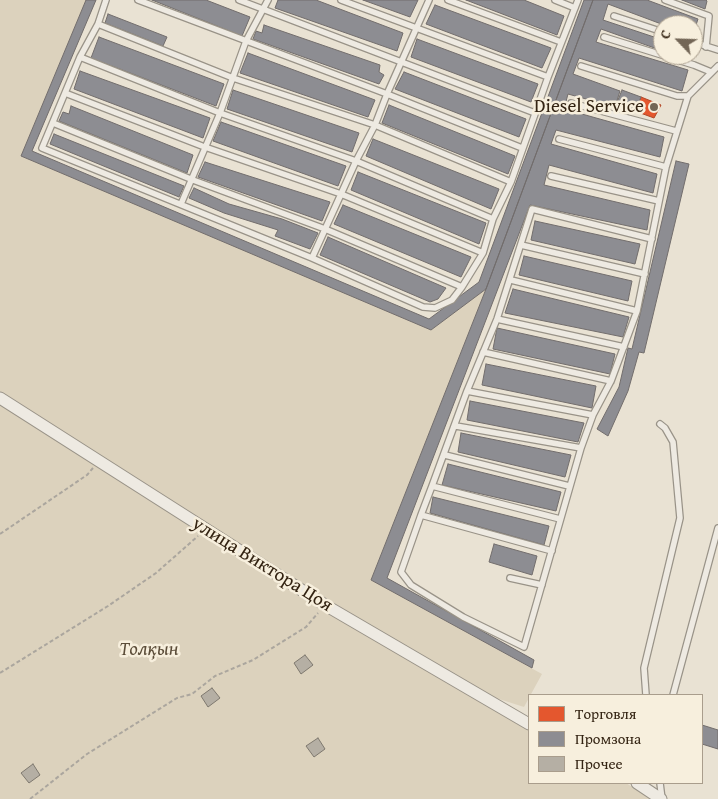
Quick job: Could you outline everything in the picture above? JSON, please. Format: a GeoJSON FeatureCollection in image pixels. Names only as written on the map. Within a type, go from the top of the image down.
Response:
{"type":"FeatureCollection","features":[{"type":"Feature","properties":{"kind":"street","name":"улица Виктора Цоя"},"geometry":{"type":"LineString","coordinates":[[0,398],[325,606],[528,723]]}},
{"type":"Feature","properties":{"kind":"street"},"geometry":{"type":"LineString","coordinates":[[638,784],[661,799]]}},
{"type":"Feature","properties":{"kind":"lane"},"geometry":{"type":"LineString","coordinates":[[106,0],[98,24],[80,57],[42,148],[312,258],[424,307],[435,308],[452,300],[483,253],[493,219],[511,182],[548,77],[578,0]]}},
{"type":"Feature","properties":{"kind":"lane"},"geometry":{"type":"LineString","coordinates":[[138,0],[387,94],[522,148]]}},
{"type":"Feature","properties":{"kind":"lane"},"geometry":{"type":"LineString","coordinates":[[239,0],[535,113]]}},
{"type":"Feature","properties":{"kind":"lane"},"geometry":{"type":"LineString","coordinates":[[181,204],[193,180],[204,147],[220,113],[246,41],[268,0]]}},
{"type":"Feature","properties":{"kind":"lane"},"geometry":{"type":"LineString","coordinates":[[341,0],[548,77]]}},
{"type":"Feature","properties":{"kind":"lane"},"geometry":{"type":"LineString","coordinates":[[312,258],[356,161],[375,125],[429,0]]}},
{"type":"Feature","properties":{"kind":"lane"},"geometry":{"type":"LineString","coordinates":[[448,0],[561,42]]}},
{"type":"Feature","properties":{"kind":"lane"},"geometry":{"type":"LineString","coordinates":[[555,0],[575,8]]}},
{"type":"Feature","properties":{"kind":"lane"},"geometry":{"type":"LineString","coordinates":[[665,0],[709,16],[706,46]]}},
{"type":"Feature","properties":{"kind":"lane"},"geometry":{"type":"LineString","coordinates":[[614,16],[653,29]]}},
{"type":"Feature","properties":{"kind":"lane"},"geometry":{"type":"LineString","coordinates":[[98,24],[233,78],[375,125],[511,182]]}},
{"type":"Feature","properties":{"kind":"lane"},"geometry":{"type":"LineString","coordinates":[[604,37],[711,72]]}},
{"type":"Feature","properties":{"kind":"lane"},"geometry":{"type":"LineString","coordinates":[[703,45],[718,50]]}},
{"type":"Feature","properties":{"kind":"lane"},"geometry":{"type":"LineString","coordinates":[[80,57],[220,113],[356,161],[493,219]]}},
{"type":"Feature","properties":{"kind":"lane"},"geometry":{"type":"LineString","coordinates":[[581,66],[677,96],[688,96]]}},
{"type":"Feature","properties":{"kind":"lane"},"geometry":{"type":"LineString","coordinates":[[652,239],[532,210],[498,319],[467,391],[456,426],[401,572],[411,585],[464,617],[524,648],[581,448],[593,415],[611,381],[637,312],[644,274],[652,239],[666,167],[688,96],[718,66]]}},
{"type":"Feature","properties":{"kind":"lane"},"geometry":{"type":"LineString","coordinates":[[65,93],[204,147],[341,194],[483,253]]}},
{"type":"Feature","properties":{"kind":"lane"},"geometry":{"type":"LineString","coordinates":[[571,103],[676,132]]}},
{"type":"Feature","properties":{"kind":"lane"},"geometry":{"type":"LineString","coordinates":[[53,123],[193,180],[325,229],[462,287]]}},
{"type":"Feature","properties":{"kind":"lane"},"geometry":{"type":"LineString","coordinates":[[559,139],[666,167]]}},
{"type":"Feature","properties":{"kind":"lane"},"geometry":{"type":"LineString","coordinates":[[551,176],[659,201]]}},
{"type":"Feature","properties":{"kind":"lane"},"geometry":{"type":"LineString","coordinates":[[521,245],[644,274]]}},
{"type":"Feature","properties":{"kind":"lane"},"geometry":{"type":"LineString","coordinates":[[511,280],[637,312]]}},
{"type":"Feature","properties":{"kind":"lane"},"geometry":{"type":"LineString","coordinates":[[498,319],[624,347]]}},
{"type":"Feature","properties":{"kind":"lane"},"geometry":{"type":"LineString","coordinates":[[483,352],[611,381]]}},
{"type":"Feature","properties":{"kind":"lane"},"geometry":{"type":"LineString","coordinates":[[467,391],[593,415]]}},
{"type":"Feature","properties":{"kind":"lane"},"geometry":{"type":"LineString","coordinates":[[646,694],[644,668],[680,518],[673,442],[665,428],[660,424]]}},
{"type":"Feature","properties":{"kind":"lane"},"geometry":{"type":"LineString","coordinates":[[456,426],[581,448]]}},
{"type":"Feature","properties":{"kind":"lane"},"geometry":{"type":"LineString","coordinates":[[445,455],[569,486]]}},
{"type":"Feature","properties":{"kind":"lane"},"geometry":{"type":"LineString","coordinates":[[432,486],[560,519]]}},
{"type":"Feature","properties":{"kind":"lane"},"geometry":{"type":"LineString","coordinates":[[422,515],[552,551]]}},
{"type":"Feature","properties":{"kind":"lane"},"geometry":{"type":"LineString","coordinates":[[673,694],[718,528]]}},
{"type":"Feature","properties":{"kind":"lane"},"geometry":{"type":"LineString","coordinates":[[510,578],[542,584]]}},
{"type":"Feature","properties":{"kind":"lane"},"geometry":{"type":"LineString","coordinates":[[660,784],[661,799]]}},
{"type":"Feature","properties":{"kind":"path"},"geometry":{"type":"LineString","coordinates":[[0,534],[87,476],[100,461]]}},
{"type":"Feature","properties":{"kind":"path"},"geometry":{"type":"LineString","coordinates":[[0,673],[148,578],[206,529]]}},
{"type":"Feature","properties":{"kind":"path"},"geometry":{"type":"LineString","coordinates":[[30,799],[87,754],[177,698],[192,694],[215,676],[253,660],[306,626],[325,606]]}},
{"type":"Feature","properties":{"kind":"green space","name":"Толқын"},"geometry":{"type":"Polygon","coordinates":[[[0,0],[86,0],[21,156],[431,330],[486,289],[371,580],[542,674],[531,694],[528,694],[528,700],[524,707],[496,698],[528,719],[528,784],[628,784],[651,799],[0,799],[0,0]]]}},
{"type":"Feature","properties":{"kind":"building: Торговля"},"geometry":{"type":"Polygon","coordinates":[[[641,97],[661,105],[654,118],[635,111],[641,97]]]}},
{"type":"Feature","properties":{"kind":"building: Промзона"},"geometry":{"type":"Polygon","coordinates":[[[86,0],[96,0],[32,151],[429,319],[479,282],[584,0],[593,0],[486,289],[431,330],[21,156],[86,0]]]}},
{"type":"Feature","properties":{"kind":"building: Промзона"},"geometry":{"type":"Polygon","coordinates":[[[152,0],[206,0],[250,17],[242,36],[152,0]]]}},
{"type":"Feature","properties":{"kind":"building: Промзона"},"geometry":{"type":"Polygon","coordinates":[[[278,0],[316,0],[403,33],[397,51],[275,8],[278,0]]]}},
{"type":"Feature","properties":{"kind":"building: Промзона"},"geometry":{"type":"Polygon","coordinates":[[[363,0],[418,0],[410,17],[363,0]]]}},
{"type":"Feature","properties":{"kind":"building: Промзона"},"geometry":{"type":"Polygon","coordinates":[[[466,0],[524,0],[564,16],[557,35],[466,0]]]}},
{"type":"Feature","properties":{"kind":"building: Промзона"},"geometry":{"type":"Polygon","coordinates":[[[593,0],[647,0],[687,15],[653,15],[653,21],[608,4],[603,20],[653,37],[653,47],[601,29],[596,42],[653,59],[653,65],[672,65],[688,70],[682,91],[579,58],[573,74],[620,91],[615,107],[568,94],[564,109],[664,137],[660,157],[556,130],[551,144],[657,174],[653,193],[549,165],[544,185],[650,210],[647,230],[530,205],[387,578],[534,660],[532,668],[371,580],[486,289],[593,0]]]}},
{"type":"Feature","properties":{"kind":"building: Промзона"},"geometry":{"type":"Polygon","coordinates":[[[682,0],[706,0],[707,1],[705,9],[682,0]]]}},
{"type":"Feature","properties":{"kind":"building: Промзона"},"geometry":{"type":"Polygon","coordinates":[[[435,5],[551,48],[542,68],[426,24],[435,5]]]}},
{"type":"Feature","properties":{"kind":"building: Промзона"},"geometry":{"type":"Polygon","coordinates":[[[108,14],[167,37],[163,46],[105,23],[108,14]]]}},
{"type":"Feature","properties":{"kind":"building: Промзона"},"geometry":{"type":"Polygon","coordinates":[[[264,25],[380,65],[379,72],[384,75],[379,84],[253,39],[256,31],[262,33],[264,25]]]}},
{"type":"Feature","properties":{"kind":"building: Промзона"},"geometry":{"type":"Polygon","coordinates":[[[99,37],[224,84],[216,106],[91,58],[99,37]]]}},
{"type":"Feature","properties":{"kind":"building: Промзона"},"geometry":{"type":"Polygon","coordinates":[[[417,39],[538,84],[531,102],[411,57],[417,39]]]}},
{"type":"Feature","properties":{"kind":"building: Промзона"},"geometry":{"type":"Polygon","coordinates":[[[248,53],[375,100],[368,117],[240,73],[248,53]]]}},
{"type":"Feature","properties":{"kind":"building: Промзона"},"geometry":{"type":"Polygon","coordinates":[[[80,71],[210,118],[203,138],[74,89],[80,71]]]}},
{"type":"Feature","properties":{"kind":"building: Промзона"},"geometry":{"type":"Polygon","coordinates":[[[404,72],[526,119],[519,137],[395,89],[404,72]]]}},
{"type":"Feature","properties":{"kind":"building: Промзона"},"geometry":{"type":"Polygon","coordinates":[[[233,90],[359,133],[352,152],[227,109],[233,90]]]}},
{"type":"Feature","properties":{"kind":"building: Промзона"},"geometry":{"type":"Polygon","coordinates":[[[622,90],[641,97],[635,111],[628,109],[626,115],[614,110],[622,90]]]}},
{"type":"Feature","properties":{"kind":"building: Промзона"},"geometry":{"type":"Polygon","coordinates":[[[389,105],[515,156],[508,174],[382,123],[389,105]]]}},
{"type":"Feature","properties":{"kind":"building: Промзона"},"geometry":{"type":"Polygon","coordinates":[[[71,106],[193,155],[187,173],[59,121],[63,112],[69,114],[71,106]]]}},
{"type":"Feature","properties":{"kind":"building: Промзона"},"geometry":{"type":"Polygon","coordinates":[[[221,122],[346,166],[338,186],[213,141],[221,122]]]}},
{"type":"Feature","properties":{"kind":"building: Промзона"},"geometry":{"type":"Polygon","coordinates":[[[54,134],[184,186],[179,197],[50,144],[54,134]]]}},
{"type":"Feature","properties":{"kind":"building: Промзона"},"geometry":{"type":"Polygon","coordinates":[[[373,139],[499,189],[491,209],[366,156],[373,139]]]}},
{"type":"Feature","properties":{"kind":"building: Промзона"},"geometry":{"type":"Polygon","coordinates":[[[676,161],[689,164],[644,353],[639,352],[628,391],[608,436],[597,429],[619,387],[628,348],[632,349],[676,161]]]}},
{"type":"Feature","properties":{"kind":"building: Промзона"},"geometry":{"type":"Polygon","coordinates":[[[205,162],[330,202],[322,221],[198,177],[205,162]]]}},
{"type":"Feature","properties":{"kind":"building: Промзона"},"geometry":{"type":"Polygon","coordinates":[[[358,172],[486,223],[479,244],[351,190],[358,172]]]}},
{"type":"Feature","properties":{"kind":"building: Промзона"},"geometry":{"type":"Polygon","coordinates":[[[194,188],[229,204],[282,219],[318,233],[310,249],[275,236],[278,230],[224,213],[189,198],[194,188]]]}},
{"type":"Feature","properties":{"kind":"building: Промзона"},"geometry":{"type":"Polygon","coordinates":[[[343,205],[471,257],[461,277],[334,224],[343,205]]]}},
{"type":"Feature","properties":{"kind":"building: Промзона"},"geometry":{"type":"Polygon","coordinates":[[[535,221],[640,244],[635,264],[531,240],[535,221]]]}},
{"type":"Feature","properties":{"kind":"building: Промзона"},"geometry":{"type":"Polygon","coordinates":[[[328,237],[446,288],[438,299],[430,302],[320,255],[328,237]]]}},
{"type":"Feature","properties":{"kind":"building: Промзона"},"geometry":{"type":"Polygon","coordinates":[[[524,256],[632,281],[628,301],[519,275],[524,256]]]}},
{"type":"Feature","properties":{"kind":"building: Промзона"},"geometry":{"type":"Polygon","coordinates":[[[513,289],[629,317],[623,337],[505,313],[513,289]]]}},
{"type":"Feature","properties":{"kind":"building: Промзона"},"geometry":{"type":"Polygon","coordinates":[[[497,328],[615,354],[610,374],[493,349],[497,328]]]}},
{"type":"Feature","properties":{"kind":"building: Промзона"},"geometry":{"type":"Polygon","coordinates":[[[486,364],[596,386],[592,408],[482,385],[486,364]]]}},
{"type":"Feature","properties":{"kind":"building: Промзона"},"geometry":{"type":"Polygon","coordinates":[[[470,401],[584,423],[578,442],[467,420],[470,401]]]}},
{"type":"Feature","properties":{"kind":"building: Промзона"},"geometry":{"type":"Polygon","coordinates":[[[461,433],[571,455],[565,477],[458,452],[461,433]]]}},
{"type":"Feature","properties":{"kind":"building: Промзона"},"geometry":{"type":"Polygon","coordinates":[[[448,464],[561,492],[556,511],[442,485],[448,464]]]}},
{"type":"Feature","properties":{"kind":"building: Промзона"},"geometry":{"type":"Polygon","coordinates":[[[433,497],[549,526],[544,545],[430,513],[433,497]]]}},
{"type":"Feature","properties":{"kind":"building: Промзона"},"geometry":{"type":"Polygon","coordinates":[[[494,544],[537,556],[532,575],[489,562],[494,544]]]}},
{"type":"Feature","properties":{"kind":"building: Промзона"},"geometry":{"type":"Polygon","coordinates":[[[703,725],[718,730],[718,749],[703,744],[703,725]]]}},
{"type":"Feature","properties":{"kind":"building: Прочее"},"geometry":{"type":"Polygon","coordinates":[[[305,655],[313,665],[301,674],[294,663],[305,655]]]}},
{"type":"Feature","properties":{"kind":"building: Прочее"},"geometry":{"type":"Polygon","coordinates":[[[212,688],[220,698],[208,707],[201,696],[212,688]]]}},
{"type":"Feature","properties":{"kind":"building: Прочее"},"geometry":{"type":"Polygon","coordinates":[[[318,738],[325,749],[314,757],[306,746],[318,738]]]}},
{"type":"Feature","properties":{"kind":"building: Прочее"},"geometry":{"type":"Polygon","coordinates":[[[33,764],[40,775],[29,783],[21,773],[33,764]]]}},
{"type":"Feature","properties":{"kind":"place","name":"Diesel Service"},"geometry":{"type":"Point","coordinates":[654,107]}}]}
